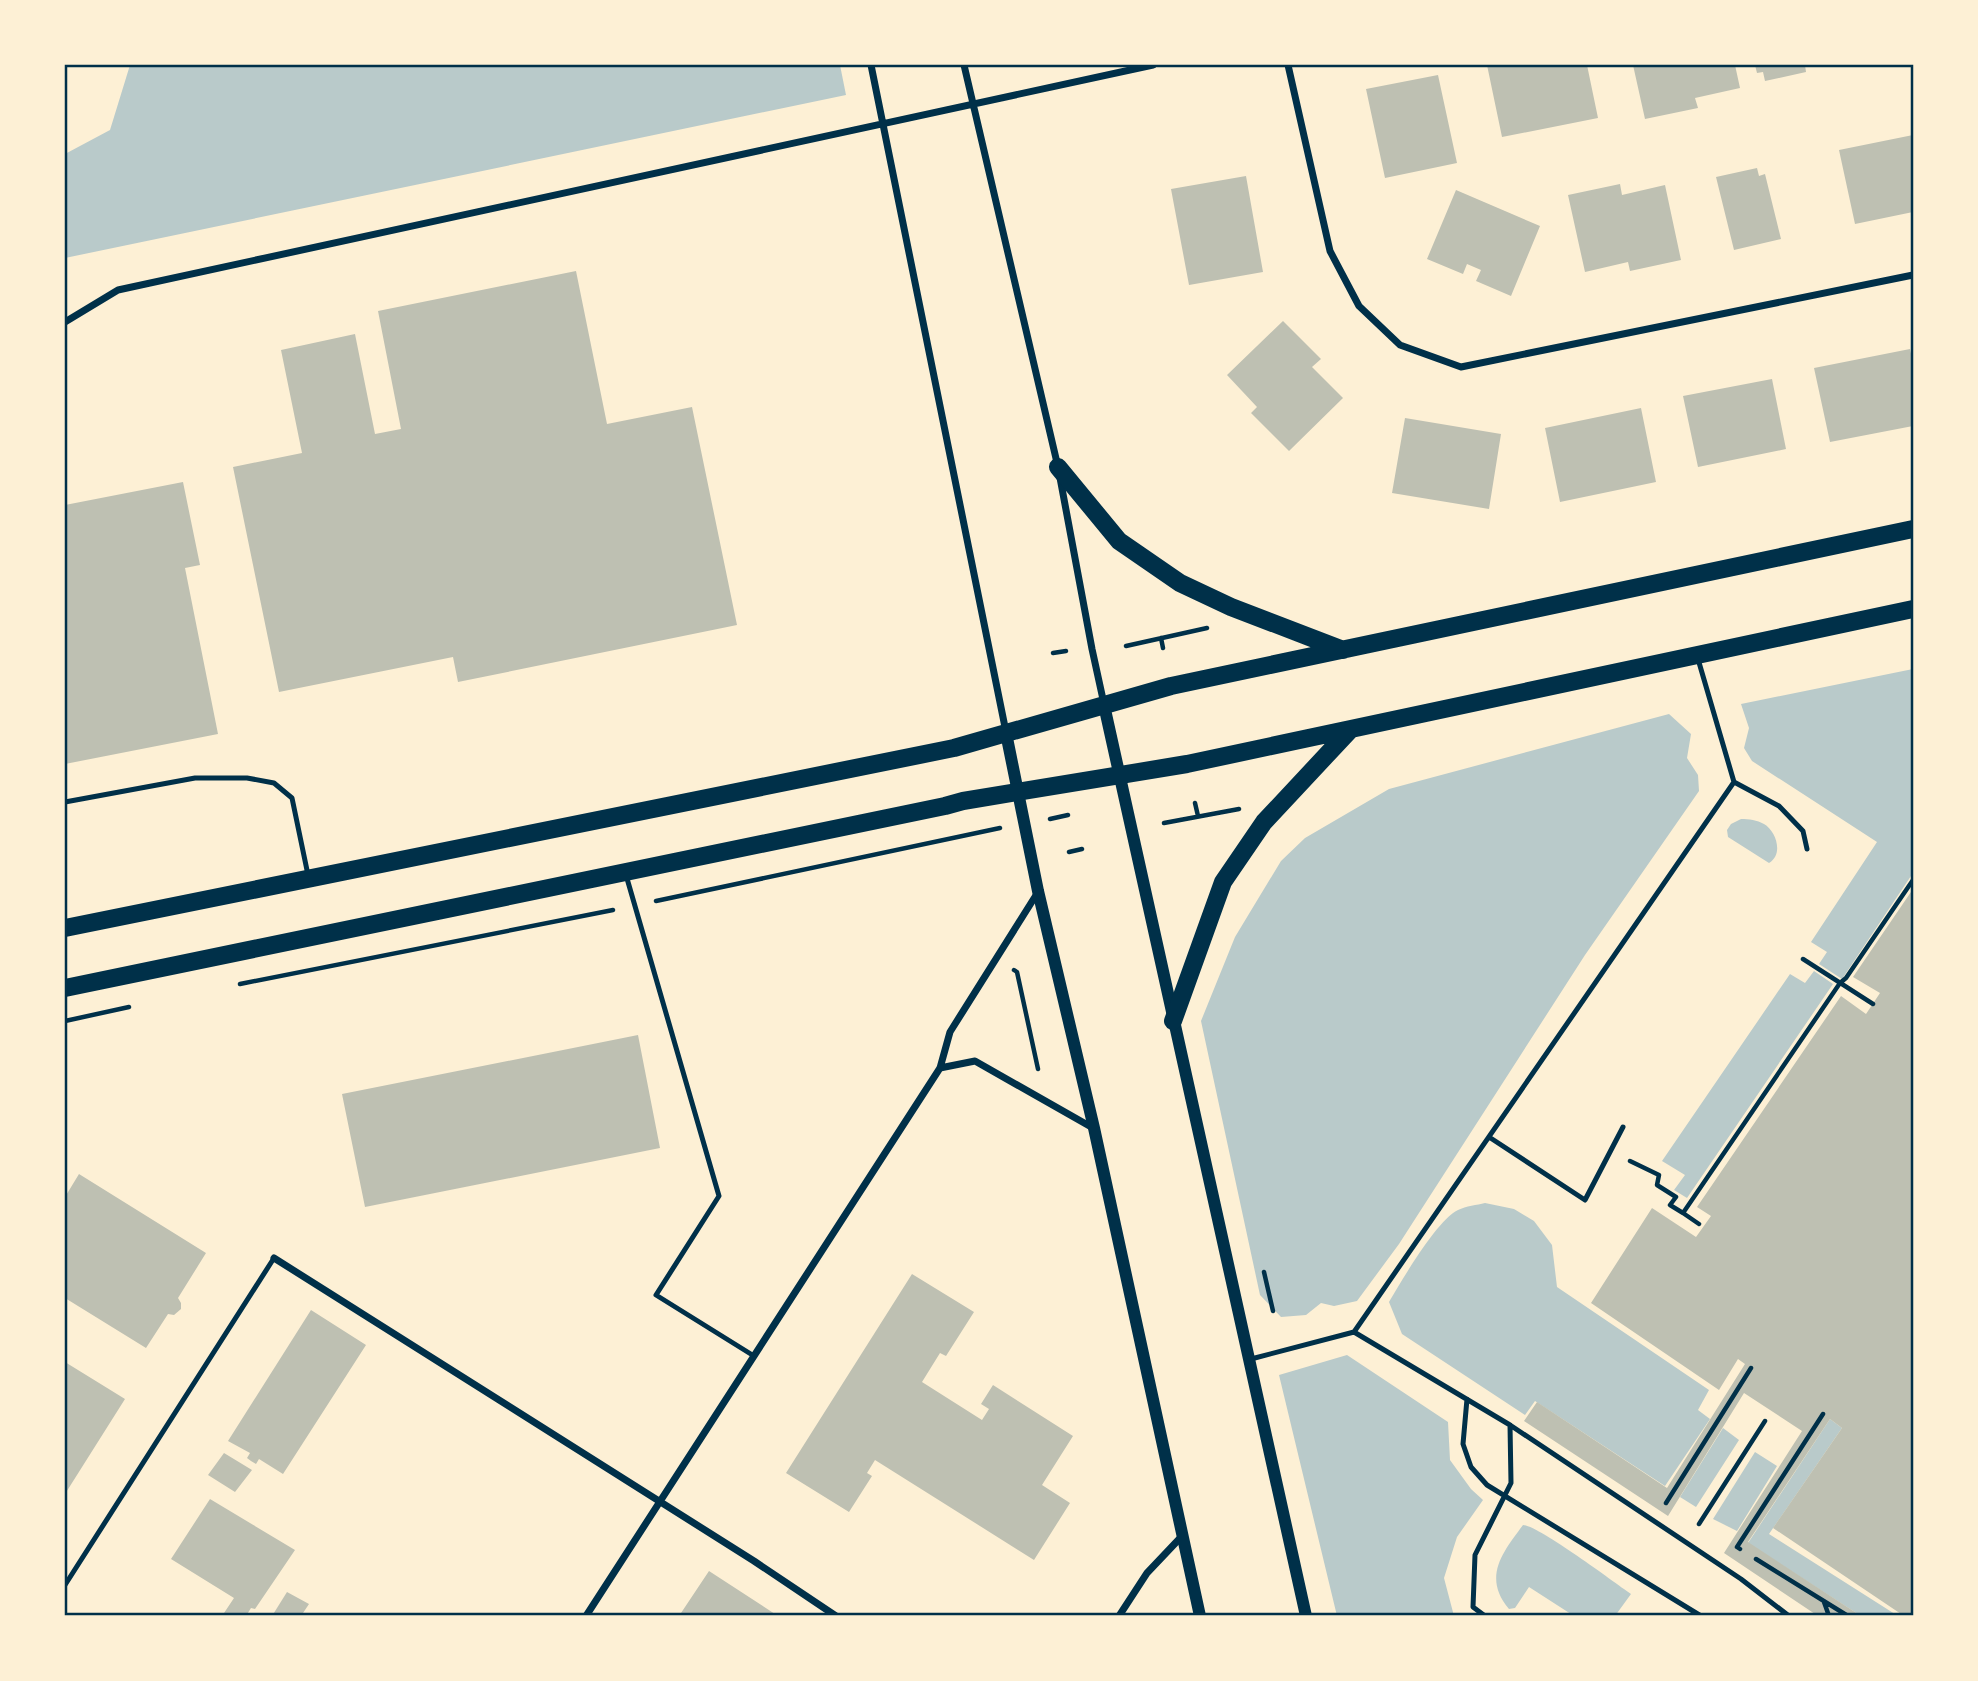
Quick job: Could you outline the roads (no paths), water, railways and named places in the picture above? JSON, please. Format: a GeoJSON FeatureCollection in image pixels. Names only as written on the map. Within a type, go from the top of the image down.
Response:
{"type":"FeatureCollection","features":[{"type":"Feature","properties":{"kind":"main road"},"geometry":{"type":"LineString","coordinates":[[1058,467],[1119,541],[1180,583],[1231,607],[1343,650]]}},
{"type":"Feature","properties":{"kind":"main road"},"geometry":{"type":"LineString","coordinates":[[65,928],[954,748],[1171,686],[1913,529]]}},
{"type":"Feature","properties":{"kind":"main road"},"geometry":{"type":"LineString","coordinates":[[65,988],[963,801],[1187,764],[1913,609]]}},
{"type":"Feature","properties":{"kind":"main road"},"geometry":{"type":"LineString","coordinates":[[1173,1021],[1223,882],[1264,822],[1350,730]]}},
{"type":"Feature","properties":{"kind":"street"},"geometry":{"type":"LineString","coordinates":[[871,65],[1038,891],[1094,1128],[1200,1616]]}},
{"type":"Feature","properties":{"kind":"street"},"geometry":{"type":"LineString","coordinates":[[964,65],[1058,467],[1104,705],[1306,1616]]}},
{"type":"Feature","properties":{"kind":"street"},"geometry":{"type":"LineString","coordinates":[[65,322],[118,290],[1153,65]]}},
{"type":"Feature","properties":{"kind":"street"},"geometry":{"type":"LineString","coordinates":[[1288,65],[1330,251],[1359,306],[1400,345],[1461,367],[1913,275]]}},
{"type":"Feature","properties":{"kind":"street"},"geometry":{"type":"LineString","coordinates":[[586,1616],[940,1068],[950,1032],[1038,891]]}},
{"type":"Feature","properties":{"kind":"street"},"geometry":{"type":"LineString","coordinates":[[940,1068],[975,1061],[1094,1128]]}},
{"type":"Feature","properties":{"kind":"street"},"geometry":{"type":"LineString","coordinates":[[274,1258],[660,1501],[836,1616]]}},
{"type":"Feature","properties":{"kind":"street"},"geometry":{"type":"LineString","coordinates":[[1119,1616],[1147,1573],[1184,1535]]}},
{"type":"Feature","properties":{"kind":"lane"},"geometry":{"type":"LineString","coordinates":[[1697,656],[1734,782],[1779,806],[1803,831],[1807,849]]}},
{"type":"Feature","properties":{"kind":"lane"},"geometry":{"type":"LineString","coordinates":[[65,802],[195,778],[247,778],[274,783],[292,799],[309,878]]}},
{"type":"Feature","properties":{"kind":"lane"},"geometry":{"type":"LineString","coordinates":[[1249,1359],[1354,1332],[1734,782]]}},
{"type":"Feature","properties":{"kind":"lane"},"geometry":{"type":"LineString","coordinates":[[625,872],[719,1196],[656,1295],[754,1356]]}},
{"type":"Feature","properties":{"kind":"lane"},"geometry":{"type":"LineString","coordinates":[[1489,1137],[1585,1200],[1623,1127]]}},
{"type":"Feature","properties":{"kind":"lane"},"geometry":{"type":"LineString","coordinates":[[65,1585],[274,1258]]}},
{"type":"Feature","properties":{"kind":"lane"},"geometry":{"type":"LineString","coordinates":[[1354,1332],[1510,1425],[1741,1579],[1789,1616]]}},
{"type":"Feature","properties":{"kind":"lane"},"geometry":{"type":"LineString","coordinates":[[1467,1399],[1464,1444],[1471,1467],[1487,1485],[1701,1616]]}},
{"type":"Feature","properties":{"kind":"lane"},"geometry":{"type":"LineString","coordinates":[[1485,1616],[1473,1607],[1475,1555],[1511,1483],[1510,1425]]}}]}
